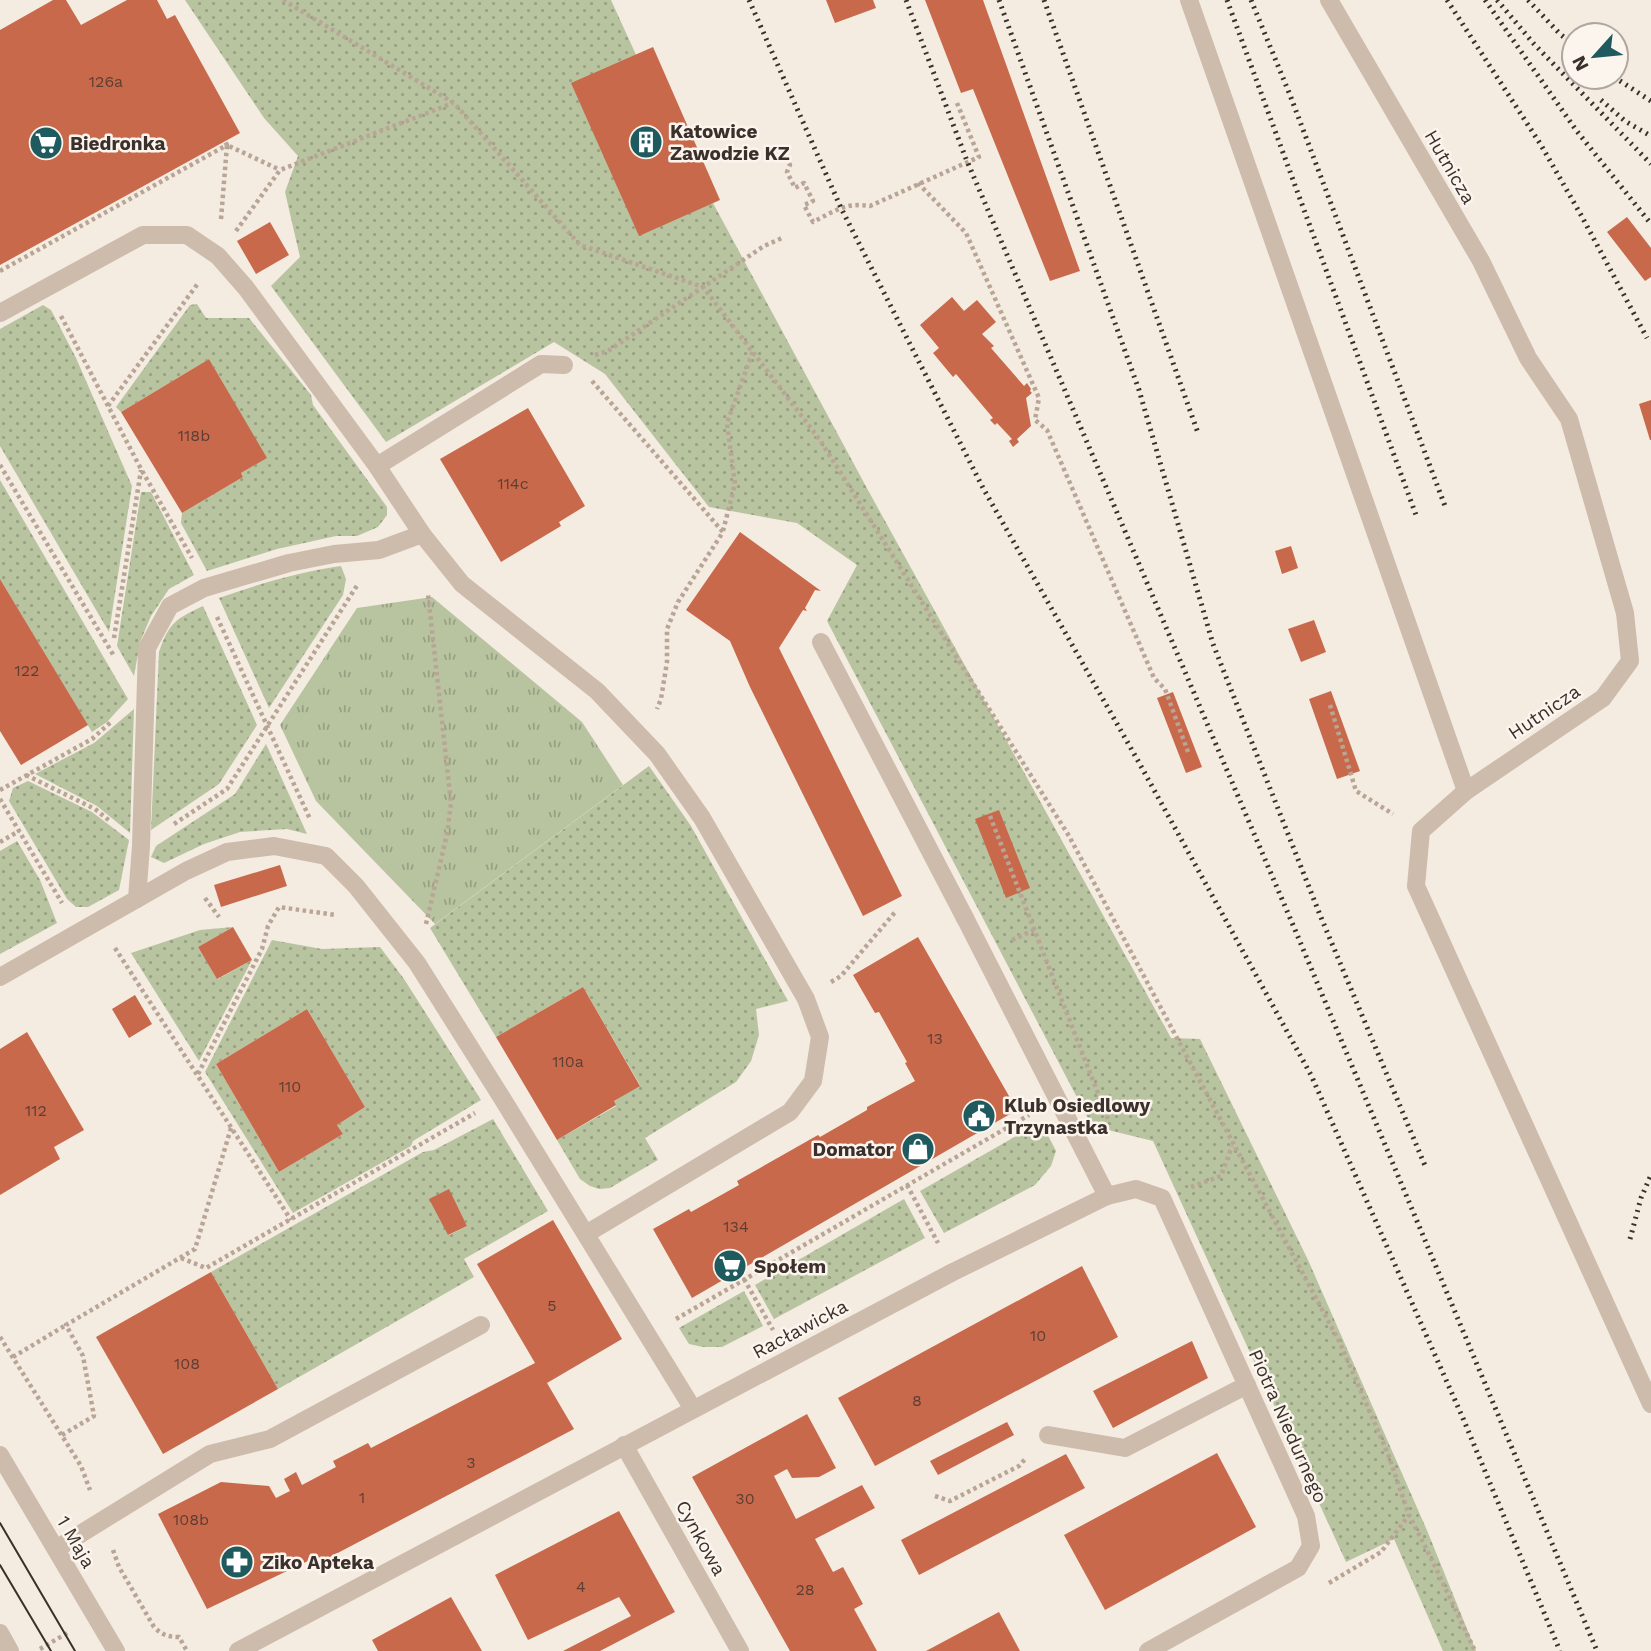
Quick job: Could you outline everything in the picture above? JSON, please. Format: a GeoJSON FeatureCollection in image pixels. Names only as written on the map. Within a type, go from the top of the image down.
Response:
{"type":"FeatureCollection","features":[{"type":"Feature","properties":{"kind":"street"},"geometry":{"type":"LineString","coordinates":[[1189,0],[1466,791]]}},
{"type":"Feature","properties":{"kind":"street","name":"Hutnicza"},"geometry":{"type":"LineString","coordinates":[[1329,0],[1481,261],[1528,358],[1569,419],[1625,613],[1630,661],[1603,698],[1466,791],[1421,831]]}},
{"type":"Feature","properties":{"kind":"street"},"geometry":{"type":"LineString","coordinates":[[0,313],[143,234],[187,235],[218,256],[246,288],[377,466],[422,534],[462,584],[597,691],[657,754],[702,818],[806,999],[820,1037],[813,1080],[790,1112],[586,1234]]}},
{"type":"Feature","properties":{"kind":"street"},"geometry":{"type":"LineString","coordinates":[[377,466],[541,364],[564,365]]}},
{"type":"Feature","properties":{"kind":"street"},"geometry":{"type":"LineString","coordinates":[[137,899],[141,846],[142,703],[147,648],[170,606],[204,588],[289,563],[334,554],[379,550],[422,534]]}},
{"type":"Feature","properties":{"kind":"street"},"geometry":{"type":"LineString","coordinates":[[821,642],[1107,1196],[1136,1189],[1162,1198]]}},
{"type":"Feature","properties":{"kind":"street"},"geometry":{"type":"LineString","coordinates":[[1421,831],[1416,886],[1651,1404]]}},
{"type":"Feature","properties":{"kind":"street"},"geometry":{"type":"LineString","coordinates":[[0,976],[186,871],[227,852],[274,846],[326,856],[356,886],[417,962],[693,1409]]}},
{"type":"Feature","properties":{"kind":"street","name":"Racławicka"},"geometry":{"type":"LineString","coordinates":[[238,1651],[953,1272],[1107,1196]]}},
{"type":"Feature","properties":{"kind":"street","name":"Piotra Niedurnego"},"geometry":{"type":"LineString","coordinates":[[1148,1651],[1298,1568],[1311,1546],[1306,1516],[1162,1198]]}},
{"type":"Feature","properties":{"kind":"street"},"geometry":{"type":"LineString","coordinates":[[56,1549],[210,1454],[270,1439],[481,1325]]}},
{"type":"Feature","properties":{"kind":"street"},"geometry":{"type":"LineString","coordinates":[[1048,1435],[1125,1448],[1247,1385]]}},
{"type":"Feature","properties":{"kind":"street","name":"Cynkowa"},"geometry":{"type":"LineString","coordinates":[[624,1445],[740,1651]]}},
{"type":"Feature","properties":{"kind":"street","name":"1 Maja"},"geometry":{"type":"LineString","coordinates":[[0,1455],[116,1651]]}},
{"type":"Feature","properties":{"kind":"street"},"geometry":{"type":"LineString","coordinates":[[0,1633],[10,1651]]}},
{"type":"Feature","properties":{"kind":"path"},"geometry":{"type":"LineString","coordinates":[[284,0],[454,103],[580,244],[704,287],[820,440],[1069,836],[1340,1343],[1388,1454],[1409,1514],[1475,1651]]}},
{"type":"Feature","properties":{"kind":"path"},"geometry":{"type":"LineString","coordinates":[[108,406],[280,170],[454,103]]}},
{"type":"Feature","properties":{"kind":"path"},"geometry":{"type":"LineString","coordinates":[[786,157],[790,165],[787,172],[795,188],[804,183],[813,201],[804,205],[813,222],[854,204],[870,206],[979,157],[957,103]]}},
{"type":"Feature","properties":{"kind":"path"},"geometry":{"type":"LineString","coordinates":[[226,143],[280,170]]}},
{"type":"Feature","properties":{"kind":"path"},"geometry":{"type":"LineString","coordinates":[[218,256],[226,143]]}},
{"type":"Feature","properties":{"kind":"path"},"geometry":{"type":"LineString","coordinates":[[0,271],[226,143]]}},
{"type":"Feature","properties":{"kind":"path"},"geometry":{"type":"LineString","coordinates":[[918,183],[966,233],[1040,398],[1035,420],[1046,430],[1154,678],[1165,689],[1188,752]]}},
{"type":"Feature","properties":{"kind":"path"},"geometry":{"type":"LineString","coordinates":[[564,365],[608,351],[764,246],[782,238]]}},
{"type":"Feature","properties":{"kind":"path"},"geometry":{"type":"LineString","coordinates":[[46,288],[141,468],[200,571],[204,588],[312,824]]}},
{"type":"Feature","properties":{"kind":"path"},"geometry":{"type":"LineString","coordinates":[[644,740],[661,699],[667,662],[667,629],[678,602],[723,531],[735,484],[727,423],[752,351]]}},
{"type":"Feature","properties":{"kind":"path"},"geometry":{"type":"LineString","coordinates":[[564,365],[584,372],[723,531]]}},
{"type":"Feature","properties":{"kind":"path"},"geometry":{"type":"LineString","coordinates":[[0,465],[142,703],[92,739],[0,790]]}},
{"type":"Feature","properties":{"kind":"path"},"geometry":{"type":"LineString","coordinates":[[111,652],[141,468]]}},
{"type":"Feature","properties":{"kind":"path"},"geometry":{"type":"LineString","coordinates":[[417,962],[447,834],[451,803],[422,534]]}},
{"type":"Feature","properties":{"kind":"path"},"geometry":{"type":"LineString","coordinates":[[26,775],[95,809],[141,846],[227,789],[379,550]]}},
{"type":"Feature","properties":{"kind":"path"},"geometry":{"type":"LineString","coordinates":[[1330,705],[1356,791],[1421,831]]}},
{"type":"Feature","properties":{"kind":"path"},"geometry":{"type":"LineString","coordinates":[[0,799],[79,932]]}},
{"type":"Feature","properties":{"kind":"path"},"geometry":{"type":"LineString","coordinates":[[989,817],[1108,1118],[1110,1132]]}},
{"type":"Feature","properties":{"kind":"path"},"geometry":{"type":"LineString","coordinates":[[0,842],[19,831]]}},
{"type":"Feature","properties":{"kind":"path"},"geometry":{"type":"LineString","coordinates":[[197,1075],[262,949],[268,926],[279,907],[384,921]]}},
{"type":"Feature","properties":{"kind":"path"},"geometry":{"type":"LineString","coordinates":[[806,999],[841,976],[896,911]]}},
{"type":"Feature","properties":{"kind":"path"},"geometry":{"type":"LineString","coordinates":[[98,920],[291,1220]]}},
{"type":"Feature","properties":{"kind":"path"},"geometry":{"type":"LineString","coordinates":[[1019,937],[1034,930]]}},
{"type":"Feature","properties":{"kind":"path"},"geometry":{"type":"LineString","coordinates":[[180,1258],[206,1269],[502,1098]]}},
{"type":"Feature","properties":{"kind":"path"},"geometry":{"type":"LineString","coordinates":[[668,1324],[1030,1114]]}},
{"type":"Feature","properties":{"kind":"path"},"geometry":{"type":"LineString","coordinates":[[13,1357],[195,1249],[231,1128]]}},
{"type":"Feature","properties":{"kind":"path"},"geometry":{"type":"LineString","coordinates":[[1162,1198],[1221,1177],[1233,1145]]}},
{"type":"Feature","properties":{"kind":"path"},"geometry":{"type":"LineString","coordinates":[[906,1185],[953,1272]]}},
{"type":"Feature","properties":{"kind":"path"},"geometry":{"type":"LineString","coordinates":[[744,1279],[766,1318]]}},
{"type":"Feature","properties":{"kind":"path"},"geometry":{"type":"LineString","coordinates":[[62,1435],[94,1416],[83,1356],[66,1325]]}},
{"type":"Feature","properties":{"kind":"path"},"geometry":{"type":"LineString","coordinates":[[935,1496],[950,1501],[1019,1465],[1048,1435]]}},
{"type":"Feature","properties":{"kind":"path"},"geometry":{"type":"LineString","coordinates":[[1323,1586],[1381,1552],[1409,1514]]}},
{"type":"Feature","properties":{"kind":"path"},"geometry":{"type":"LineString","coordinates":[[36,1651],[77,1628]]}},
{"type":"Feature","properties":{"kind":"green space"},"geometry":{"type":"Polygon","coordinates":[[[185,0],[611,0],[653,92],[869,492],[1171,1038],[1200,1039],[1308,1260],[1426,1528],[1476,1651],[1443,1651],[1394,1539],[1346,1562],[1153,1141],[1092,1126],[827,621],[857,565],[797,523],[709,507],[605,374],[554,342],[386,442],[271,286],[300,257],[285,192],[298,156],[264,118],[185,0]]]}},
{"type":"Feature","properties":{"kind":"green space"},"geometry":{"type":"Polygon","coordinates":[[[197,304],[206,318],[249,318],[311,395],[313,405],[387,507],[387,515],[378,527],[357,536],[336,536],[277,549],[207,571],[181,523],[182,513],[243,477],[241,473],[266,458],[209,359],[121,412],[116,407],[190,305],[197,304]]]}},
{"type":"Feature","properties":{"kind":"green space"},"geometry":{"type":"Polygon","coordinates":[[[43,305],[51,310],[76,358],[132,486],[109,632],[0,446],[0,329],[43,305]]]}},
{"type":"Feature","properties":{"kind":"green space"},"geometry":{"type":"Polygon","coordinates":[[[0,480],[128,699],[107,722],[92,732],[0,579],[0,480]]]}},
{"type":"Feature","properties":{"kind":"green space"},"geometry":{"type":"Polygon","coordinates":[[[141,492],[151,492],[194,575],[169,589],[151,616],[140,642],[134,676],[117,646],[141,492]]]}},
{"type":"Feature","properties":{"kind":"green space"},"geometry":{"type":"Polygon","coordinates":[[[341,566],[346,579],[343,595],[269,708],[219,598],[279,579],[341,566]]]}},
{"type":"Feature","properties":{"kind":"green space"},"geometry":{"type":"Polygon","coordinates":[[[432,597],[582,722],[623,785],[435,924],[316,801],[280,725],[357,608],[432,597]]]}},
{"type":"Feature","properties":{"kind":"green space"},"geometry":{"type":"Polygon","coordinates":[[[203,606],[257,725],[219,784],[151,830],[159,652],[170,628],[186,614],[203,606]]]}},
{"type":"Feature","properties":{"kind":"green space"},"geometry":{"type":"Polygon","coordinates":[[[134,709],[130,833],[97,806],[35,774],[94,743],[134,709]]]}},
{"type":"Feature","properties":{"kind":"green space"},"geometry":{"type":"Polygon","coordinates":[[[266,744],[307,834],[287,829],[240,832],[204,844],[164,863],[151,857],[156,846],[235,794],[266,744]]]}},
{"type":"Feature","properties":{"kind":"green space"},"geometry":{"type":"Polygon","coordinates":[[[649,766],[691,826],[788,1001],[756,1009],[759,1035],[751,1061],[736,1082],[645,1138],[658,1160],[610,1188],[599,1189],[580,1179],[557,1140],[616,1106],[614,1101],[640,1085],[583,987],[496,1037],[430,928],[649,766]]]}},
{"type":"Feature","properties":{"kind":"green space"},"geometry":{"type":"Polygon","coordinates":[[[28,781],[92,812],[129,840],[119,890],[88,907],[76,907],[67,899],[9,801],[13,788],[28,781]]]}},
{"type":"Feature","properties":{"kind":"green space"},"geometry":{"type":"Polygon","coordinates":[[[17,841],[40,880],[57,923],[0,954],[0,851],[17,841]]]}},
{"type":"Feature","properties":{"kind":"green space"},"geometry":{"type":"Polygon","coordinates":[[[233,927],[198,947],[218,979],[252,960],[199,1061],[131,953],[200,930],[233,927]]]}},
{"type":"Feature","properties":{"kind":"green space"},"geometry":{"type":"Polygon","coordinates":[[[272,940],[322,949],[380,947],[404,979],[481,1100],[413,1141],[411,1146],[293,1213],[205,1072],[272,940]],[[307,1009],[216,1064],[279,1172],[343,1134],[337,1125],[365,1107],[307,1009]]]}},
{"type":"Feature","properties":{"kind":"green space"},"geometry":{"type":"Polygon","coordinates":[[[493,1119],[548,1211],[464,1259],[474,1277],[278,1389],[211,1272],[423,1152],[434,1150],[493,1119]],[[448,1189],[448,1235],[467,1226],[448,1189]]]}},
{"type":"Feature","properties":{"kind":"green space"},"geometry":{"type":"Polygon","coordinates":[[[1041,1122],[1056,1151],[1051,1166],[1035,1185],[944,1233],[920,1191],[1041,1122]]]}},
{"type":"Feature","properties":{"kind":"green space"},"geometry":{"type":"Polygon","coordinates":[[[904,1199],[925,1238],[774,1319],[755,1285],[904,1199]]]}},
{"type":"Feature","properties":{"kind":"green space"},"geometry":{"type":"Polygon","coordinates":[[[744,1291],[763,1326],[722,1347],[689,1344],[679,1328],[744,1291]]]}},
{"type":"Feature","properties":{"kind":"building"},"geometry":{"type":"Polygon","coordinates":[[[53,0],[66,0],[81,25],[127,0],[157,0],[167,19],[175,15],[240,133],[0,265],[0,30],[53,0]]]}},
{"type":"Feature","properties":{"kind":"building"},"geometry":{"type":"Polygon","coordinates":[[[826,0],[873,0],[876,8],[835,23],[826,0]]]}},
{"type":"Feature","properties":{"kind":"building"},"geometry":{"type":"Polygon","coordinates":[[[925,0],[983,0],[1080,271],[1050,281],[973,89],[961,93],[925,0]]]}},
{"type":"Feature","properties":{"kind":"building","name":"Katowice Zawodzie KZ"},"geometry":{"type":"Polygon","coordinates":[[[653,47],[720,200],[639,236],[571,83],[653,47]]]}},
{"type":"Feature","properties":{"kind":"building"},"geometry":{"type":"Polygon","coordinates":[[[1627,217],[1651,248],[1651,277],[1645,281],[1607,232],[1627,217]]]}},
{"type":"Feature","properties":{"kind":"building"},"geometry":{"type":"Polygon","coordinates":[[[270,222],[289,255],[256,274],[237,241],[270,222]]]}},
{"type":"Feature","properties":{"kind":"building"},"geometry":{"type":"Polygon","coordinates":[[[952,297],[964,311],[977,300],[996,322],[982,334],[1024,386],[1027,383],[1031,389],[1032,393],[1026,398],[1031,426],[1017,439],[1019,442],[1013,447],[1009,441],[1012,439],[997,423],[995,425],[990,420],[993,418],[956,374],[953,377],[933,353],[939,348],[920,325],[952,297]]]}},
{"type":"Feature","properties":{"kind":"building"},"geometry":{"type":"Polygon","coordinates":[[[209,359],[267,458],[241,473],[243,477],[182,513],[121,412],[209,359]]]}},
{"type":"Feature","properties":{"kind":"building"},"geometry":{"type":"Polygon","coordinates":[[[1651,400],[1651,440],[1650,440],[1639,404],[1651,400]]]}},
{"type":"Feature","properties":{"kind":"building"},"geometry":{"type":"Polygon","coordinates":[[[528,408],[585,506],[559,522],[561,526],[501,562],[440,459],[528,408]]]}},
{"type":"Feature","properties":{"kind":"building"},"geometry":{"type":"Polygon","coordinates":[[[740,532],[821,591],[815,590],[805,608],[807,611],[803,610],[779,648],[902,896],[863,916],[730,641],[686,610],[740,532]]]}},
{"type":"Feature","properties":{"kind":"building"},"geometry":{"type":"Polygon","coordinates":[[[1291,546],[1298,568],[1282,574],[1275,551],[1291,546]]]}},
{"type":"Feature","properties":{"kind":"building"},"geometry":{"type":"Polygon","coordinates":[[[0,579],[88,725],[21,765],[0,731],[0,579]]]}},
{"type":"Feature","properties":{"kind":"building"},"geometry":{"type":"Polygon","coordinates":[[[1314,620],[1326,652],[1301,662],[1288,629],[1314,620]]]}},
{"type":"Feature","properties":{"kind":"building"},"geometry":{"type":"Polygon","coordinates":[[[1331,691],[1360,771],[1337,779],[1309,699],[1331,691]]]}},
{"type":"Feature","properties":{"kind":"building"},"geometry":{"type":"Polygon","coordinates":[[[1173,692],[1202,767],[1186,773],[1157,698],[1173,692]]]}},
{"type":"Feature","properties":{"kind":"building"},"geometry":{"type":"Polygon","coordinates":[[[999,810],[1030,888],[1006,898],[975,819],[999,810]]]}},
{"type":"Feature","properties":{"kind":"building"},"geometry":{"type":"Polygon","coordinates":[[[280,865],[287,886],[221,907],[214,885],[280,865]]]}},
{"type":"Feature","properties":{"kind":"building"},"geometry":{"type":"Polygon","coordinates":[[[233,927],[252,960],[217,979],[198,947],[233,927]]]}},
{"type":"Feature","properties":{"kind":"building"},"geometry":{"type":"Polygon","coordinates":[[[918,937],[1017,1110],[692,1298],[653,1229],[689,1209],[691,1212],[739,1185],[737,1181],[818,1135],[820,1137],[915,1081],[879,1012],[875,1013],[853,975],[918,937]]]}},
{"type":"Feature","properties":{"kind":"building"},"geometry":{"type":"Polygon","coordinates":[[[583,987],[640,1086],[614,1101],[616,1105],[557,1140],[496,1037],[583,987]]]}},
{"type":"Feature","properties":{"kind":"building"},"geometry":{"type":"Polygon","coordinates":[[[135,995],[152,1024],[129,1038],[112,1009],[135,995]]]}},
{"type":"Feature","properties":{"kind":"building"},"geometry":{"type":"Polygon","coordinates":[[[307,1009],[365,1107],[337,1125],[343,1134],[279,1172],[216,1064],[307,1009]]]}},
{"type":"Feature","properties":{"kind":"building"},"geometry":{"type":"Polygon","coordinates":[[[27,1032],[84,1130],[54,1147],[60,1159],[0,1195],[0,1049],[27,1032]]]}},
{"type":"Feature","properties":{"kind":"building"},"geometry":{"type":"Polygon","coordinates":[[[449,1189],[467,1226],[448,1235],[429,1199],[449,1189]]]}},
{"type":"Feature","properties":{"kind":"building"},"geometry":{"type":"Polygon","coordinates":[[[553,1220],[622,1339],[547,1383],[574,1429],[311,1567],[308,1561],[207,1609],[158,1514],[221,1482],[269,1486],[276,1498],[290,1491],[284,1479],[296,1472],[302,1485],[336,1467],[333,1461],[368,1443],[371,1448],[535,1363],[477,1264],[553,1220]]]}},
{"type":"Feature","properties":{"kind":"building"},"geometry":{"type":"Polygon","coordinates":[[[1082,1266],[1118,1337],[875,1466],[838,1398],[1082,1266]]]}},
{"type":"Feature","properties":{"kind":"building"},"geometry":{"type":"Polygon","coordinates":[[[211,1272],[278,1389],[163,1454],[96,1337],[211,1272]]]}},
{"type":"Feature","properties":{"kind":"building"},"geometry":{"type":"Polygon","coordinates":[[[1192,1341],[1208,1378],[1113,1428],[1093,1391],[1192,1341]]]}},
{"type":"Feature","properties":{"kind":"building"},"geometry":{"type":"Polygon","coordinates":[[[807,1414],[836,1468],[819,1477],[792,1478],[787,1469],[774,1476],[796,1519],[862,1485],[875,1508],[815,1539],[833,1572],[843,1567],[863,1604],[854,1609],[877,1651],[790,1651],[692,1477],[807,1414]]]}},
{"type":"Feature","properties":{"kind":"building"},"geometry":{"type":"Polygon","coordinates":[[[1007,1422],[1014,1435],[938,1475],[930,1461],[1007,1422]]]}},
{"type":"Feature","properties":{"kind":"building"},"geometry":{"type":"Polygon","coordinates":[[[1217,1453],[1256,1527],[1105,1610],[1064,1535],[1217,1453]]]}},
{"type":"Feature","properties":{"kind":"building"},"geometry":{"type":"Polygon","coordinates":[[[1066,1454],[1085,1488],[919,1575],[901,1540],[1066,1454]]]}},
{"type":"Feature","properties":{"kind":"building"},"geometry":{"type":"Polygon","coordinates":[[[619,1511],[675,1612],[600,1651],[563,1651],[631,1616],[619,1597],[528,1640],[495,1575],[619,1511]]]}},
{"type":"Feature","properties":{"kind":"building"},"geometry":{"type":"Polygon","coordinates":[[[451,1597],[482,1651],[378,1651],[372,1640],[451,1597]]]}},
{"type":"Feature","properties":{"kind":"building"},"geometry":{"type":"Polygon","coordinates":[[[999,1612],[1020,1651],[926,1651],[999,1612]]]}},
{"type":"Feature","properties":{"kind":"tram line"},"geometry":{"type":"LineString","coordinates":[[0,1523],[75,1651]]}},
{"type":"Feature","properties":{"kind":"tram line"},"geometry":{"type":"LineString","coordinates":[[0,1565],[51,1651]]}},
{"type":"Feature","properties":{"kind":"railway"},"geometry":{"type":"LineString","coordinates":[[749,0],[841,208],[983,488],[1137,759],[1311,1075],[1462,1416],[1560,1651]]}},
{"type":"Feature","properties":{"kind":"railway"},"geometry":{"type":"LineString","coordinates":[[906,0],[967,161],[1293,925],[1597,1651]]}},
{"type":"Feature","properties":{"kind":"railway"},"geometry":{"type":"LineString","coordinates":[[999,0],[1139,390],[1213,644],[1320,915],[1426,1168]]}},
{"type":"Feature","properties":{"kind":"railway"},"geometry":{"type":"LineString","coordinates":[[1044,0],[1198,433]]}},
{"type":"Feature","properties":{"kind":"railway"},"geometry":{"type":"LineString","coordinates":[[1227,0],[1416,515]]}},
{"type":"Feature","properties":{"kind":"railway"},"geometry":{"type":"LineString","coordinates":[[1251,0],[1290,95],[1445,506]]}},
{"type":"Feature","properties":{"kind":"railway"},"geometry":{"type":"LineString","coordinates":[[1447,0],[1541,145],[1647,338]]}},
{"type":"Feature","properties":{"kind":"railway"},"geometry":{"type":"LineString","coordinates":[[1485,0],[1576,130],[1651,224]]}},
{"type":"Feature","properties":{"kind":"railway"},"geometry":{"type":"LineString","coordinates":[[1497,0],[1534,44],[1651,164]]}},
{"type":"Feature","properties":{"kind":"railway"},"geometry":{"type":"LineString","coordinates":[[1528,0],[1560,34]]}},
{"type":"Feature","properties":{"kind":"railway"},"geometry":{"type":"LineString","coordinates":[[1630,87],[1651,101]]}},
{"type":"Feature","properties":{"kind":"railway"},"geometry":{"type":"LineString","coordinates":[[1601,100],[1625,121],[1651,136]]}},
{"type":"Feature","properties":{"kind":"railway"},"geometry":{"type":"LineString","coordinates":[[1630,1239],[1641,1198],[1651,1175]]}},
{"type":"Feature","properties":{"kind":"place","name":"Katowice Zawodzie KZ"},"geometry":{"type":"Point","coordinates":[646,142]}},
{"type":"Feature","properties":{"kind":"place","name":"Biedronka"},"geometry":{"type":"Point","coordinates":[46,143]}},
{"type":"Feature","properties":{"kind":"place","name":"Klub Osiedlowy Trzynastka"},"geometry":{"type":"Point","coordinates":[979,1116]}},
{"type":"Feature","properties":{"kind":"place","name":"Domator"},"geometry":{"type":"Point","coordinates":[918,1149]}},
{"type":"Feature","properties":{"kind":"place","name":"Społem"},"geometry":{"type":"Point","coordinates":[730,1266]}},
{"type":"Feature","properties":{"kind":"place","name":"Ziko Apteka"},"geometry":{"type":"Point","coordinates":[237,1562]}}]}
